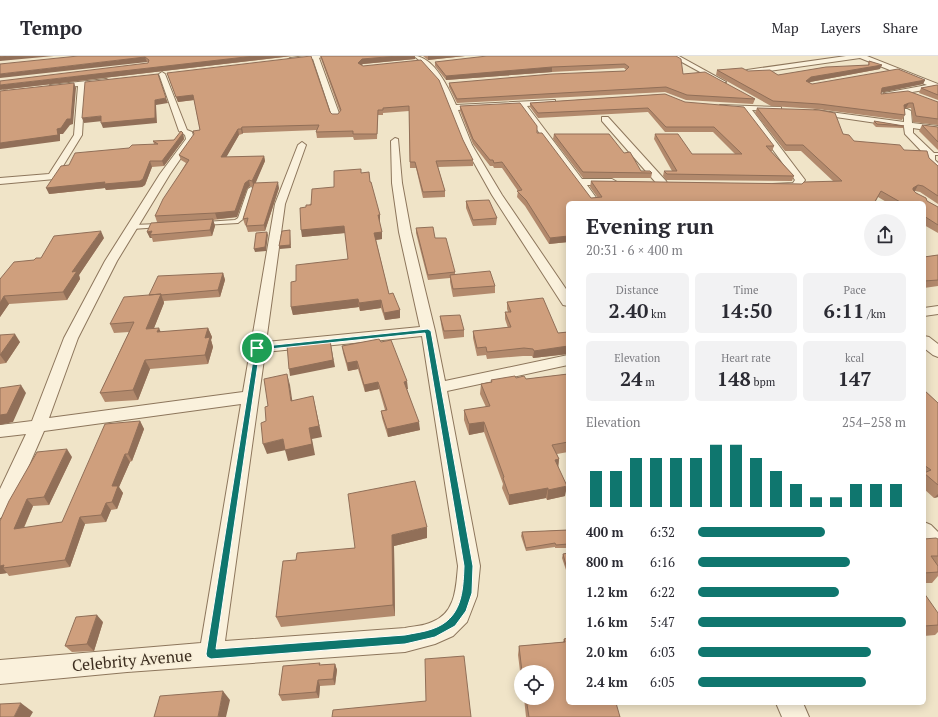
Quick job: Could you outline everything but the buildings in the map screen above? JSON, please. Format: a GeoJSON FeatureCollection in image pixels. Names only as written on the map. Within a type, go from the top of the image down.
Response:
{"type":"FeatureCollection","features":[{"type":"Feature","properties":{"kind":"street"},"geometry":{"type":"LineString","coordinates":[[285,60],[318,56],[336,116]]}},
{"type":"Feature","properties":{"kind":"street"},"geometry":{"type":"LineString","coordinates":[[674,56],[729,86]]}},
{"type":"Feature","properties":{"kind":"street"},"geometry":{"type":"LineString","coordinates":[[747,72],[860,56],[937,86]]}},
{"type":"Feature","properties":{"kind":"street"},"geometry":{"type":"LineString","coordinates":[[416,59],[428,63],[446,84],[452,108],[468,145],[497,195],[566,299]]}},
{"type":"Feature","properties":{"kind":"street"},"geometry":{"type":"LineString","coordinates":[[883,72],[897,70]]}},
{"type":"Feature","properties":{"kind":"street"},"geometry":{"type":"LineString","coordinates":[[0,510],[38,426],[71,338],[111,261],[165,174],[190,139],[189,134],[183,131],[162,74]]}},
{"type":"Feature","properties":{"kind":"street"},"geometry":{"type":"LineString","coordinates":[[45,88],[111,80]]}},
{"type":"Feature","properties":{"kind":"street"},"geometry":{"type":"LineString","coordinates":[[0,181],[52,176],[78,135],[82,84]]}},
{"type":"Feature","properties":{"kind":"street"},"geometry":{"type":"LineString","coordinates":[[883,96],[937,86]]}},
{"type":"Feature","properties":{"kind":"street"},"geometry":{"type":"LineString","coordinates":[[906,91],[918,97]]}},
{"type":"Feature","properties":{"kind":"street"},"geometry":{"type":"LineString","coordinates":[[757,101],[771,109]]}},
{"type":"Feature","properties":{"kind":"street"},"geometry":{"type":"LineString","coordinates":[[452,108],[558,102]]}},
{"type":"Feature","properties":{"kind":"street"},"geometry":{"type":"LineString","coordinates":[[522,104],[594,201]]}},
{"type":"Feature","properties":{"kind":"street"},"geometry":{"type":"LineString","coordinates":[[713,106],[786,110]]}},
{"type":"Feature","properties":{"kind":"street"},"geometry":{"type":"LineString","coordinates":[[746,108],[800,180],[796,186],[766,186]]}},
{"type":"Feature","properties":{"kind":"street"},"geometry":{"type":"LineString","coordinates":[[809,111],[938,129]]}},
{"type":"Feature","properties":{"kind":"street"},"geometry":{"type":"LineString","coordinates":[[907,111],[910,134],[934,154],[930,161],[938,168]]}},
{"type":"Feature","properties":{"kind":"street"},"geometry":{"type":"LineString","coordinates":[[605,119],[665,183],[647,182]]}},
{"type":"Feature","properties":{"kind":"street","name":"Celebrity Avenue"},"geometry":{"type":"LineString","coordinates":[[0,672],[127,660],[405,640],[435,633],[451,623],[463,608],[468,593],[468,566],[428,331],[405,232],[397,183],[395,141]]}},
{"type":"Feature","properties":{"kind":"street"},"geometry":{"type":"LineString","coordinates":[[211,654],[280,204],[302,145]]}},
{"type":"Feature","properties":{"kind":"street"},"geometry":{"type":"LineString","coordinates":[[580,182],[619,182]]}},
{"type":"Feature","properties":{"kind":"street"},"geometry":{"type":"LineString","coordinates":[[926,312],[938,310]]}},
{"type":"Feature","properties":{"kind":"street"},"geometry":{"type":"LineString","coordinates":[[257,348],[428,331]]}},
{"type":"Feature","properties":{"kind":"street"},"geometry":{"type":"LineString","coordinates":[[926,342],[938,352]]}},
{"type":"Feature","properties":{"kind":"street"},"geometry":{"type":"LineString","coordinates":[[438,388],[566,360]]}},
{"type":"Feature","properties":{"kind":"street"},"geometry":{"type":"LineString","coordinates":[[0,431],[250,397]]}},
{"type":"Feature","properties":{"kind":"street"},"geometry":{"type":"LineString","coordinates":[[926,533],[938,544]]}},
{"type":"Feature","properties":{"kind":"street"},"geometry":{"type":"LineString","coordinates":[[791,705],[796,717]]}},
{"type":"Feature","properties":{"kind":"lane"},"geometry":{"type":"LineString","coordinates":[[196,224],[236,222],[240,219],[251,190]]}},
{"type":"Feature","properties":{"kind":"lane"},"geometry":{"type":"LineString","coordinates":[[132,228],[164,226]]}},
{"type":"Feature","properties":{"kind":"route"},"geometry":{"type":"LineString","coordinates":[[428,331],[448,440],[468,566],[468,593],[463,608],[451,623],[435,633],[405,640],[211,654],[257,348],[428,331]]}}]}
